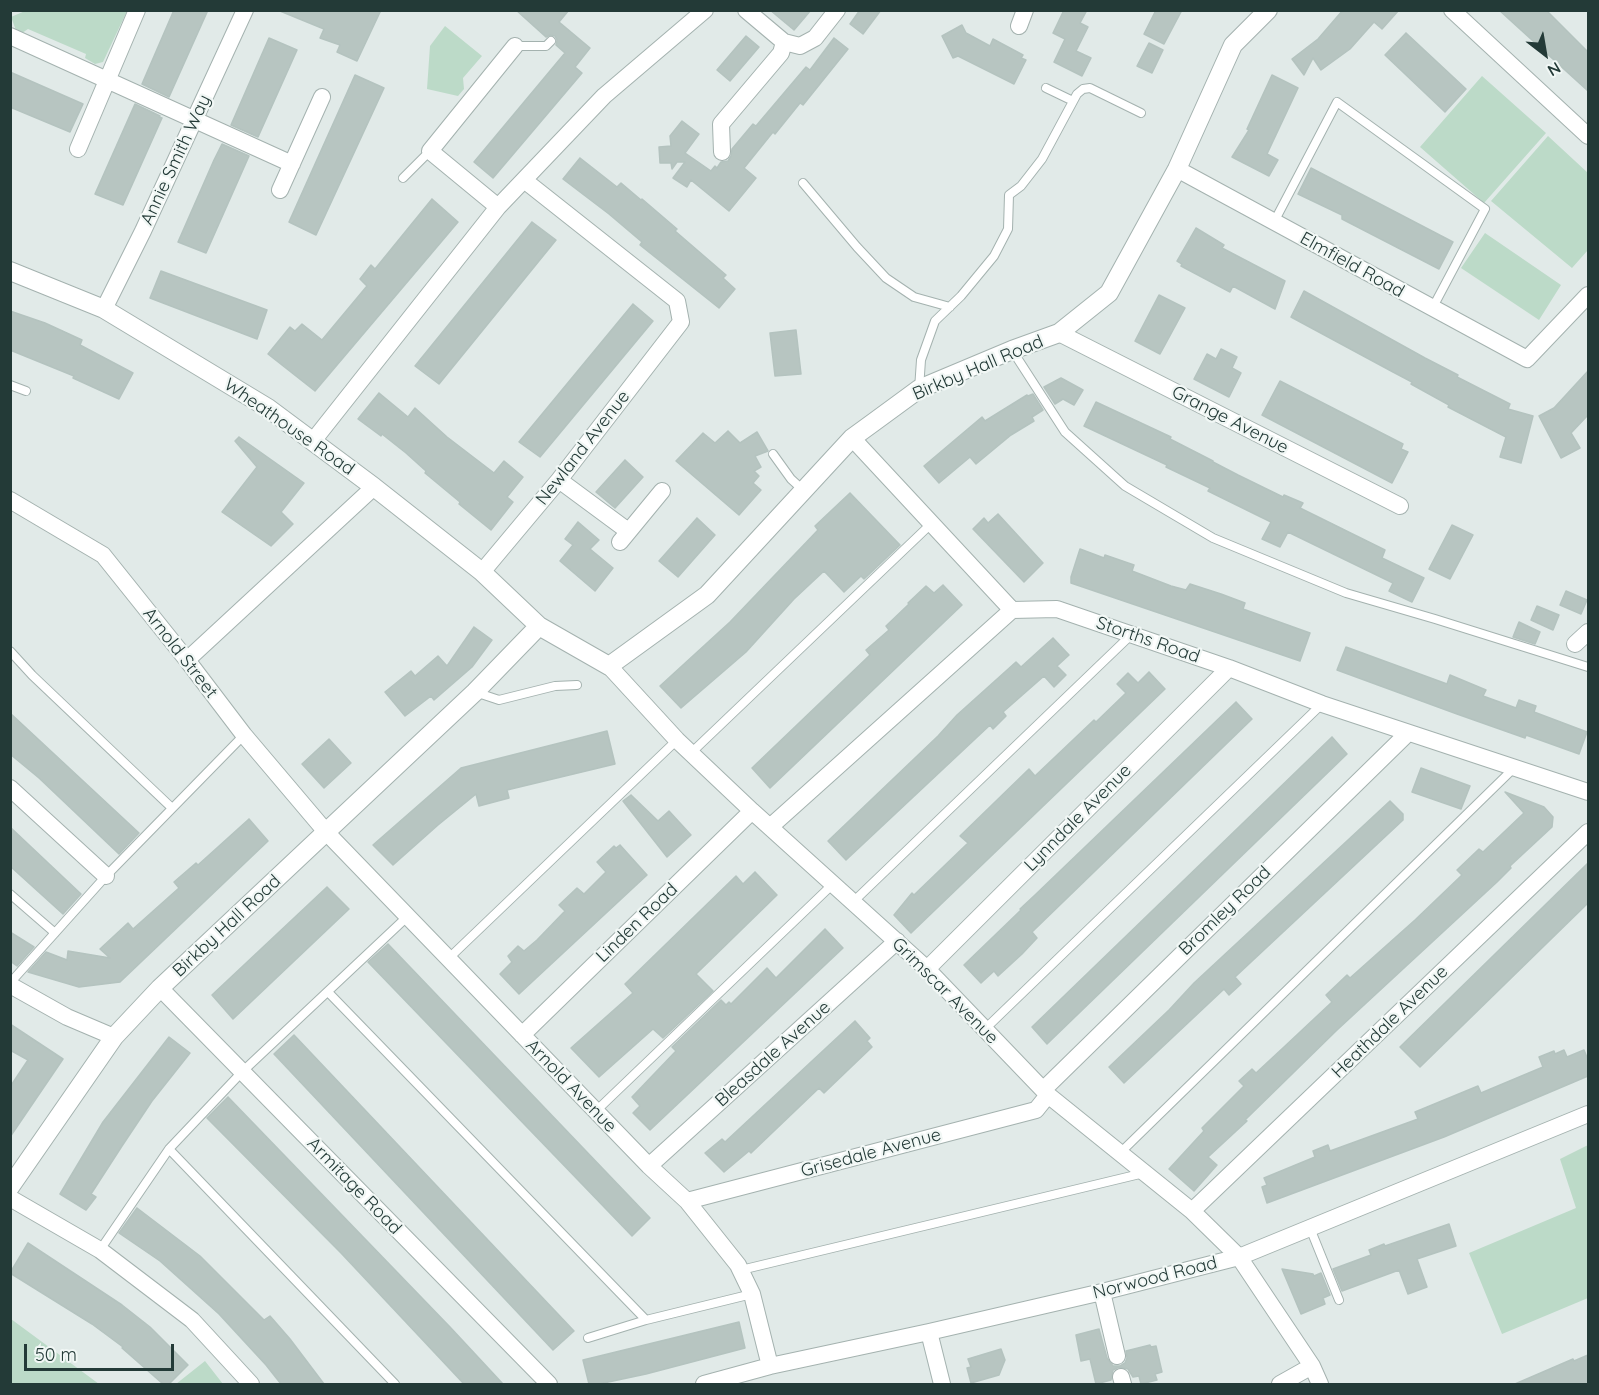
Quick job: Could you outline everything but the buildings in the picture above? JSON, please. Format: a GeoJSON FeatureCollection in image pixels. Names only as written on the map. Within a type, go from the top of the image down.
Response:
{"type":"FeatureCollection","features":[{"type":"Feature","properties":{"kind":"street"},"geometry":{"type":"LineString","coordinates":[[78,149],[137,10]]}},
{"type":"Feature","properties":{"kind":"street","name":"Annie Smith Way"},"geometry":{"type":"LineString","coordinates":[[104,309],[143,231],[245,10]]}},
{"type":"Feature","properties":{"kind":"street"},"geometry":{"type":"LineString","coordinates":[[313,441],[498,207],[603,96],[705,10]]}},
{"type":"Feature","properties":{"kind":"street"},"geometry":{"type":"LineString","coordinates":[[746,10],[784,42],[800,46],[815,38],[837,10]]}},
{"type":"Feature","properties":{"kind":"street"},"geometry":{"type":"LineString","coordinates":[[1452,10],[1588,136]]}},
{"type":"Feature","properties":{"kind":"street","name":"Birkby Hall Road"},"geometry":{"type":"LineString","coordinates":[[609,666],[707,595],[852,438],[919,389],[1059,333],[1109,294],[1177,169],[1233,45],[1263,12]]}},
{"type":"Feature","properties":{"kind":"street"},"geometry":{"type":"LineString","coordinates":[[10,36],[292,164]]}},
{"type":"Feature","properties":{"kind":"street"},"geometry":{"type":"LineString","coordinates":[[722,152],[721,124],[781,53],[784,42]]}},
{"type":"Feature","properties":{"kind":"street"},"geometry":{"type":"LineString","coordinates":[[498,207],[430,151],[515,46]]}},
{"type":"Feature","properties":{"kind":"street"},"geometry":{"type":"LineString","coordinates":[[280,190],[322,97]]}},
{"type":"Feature","properties":{"kind":"street","name":"Elmfield Road"},"geometry":{"type":"LineString","coordinates":[[1177,169],[1527,359],[1588,295]]}},
{"type":"Feature","properties":{"kind":"street","name":"Newland Avenue"},"geometry":{"type":"LineString","coordinates":[[482,572],[559,480],[681,322],[677,301],[524,180]]}},
{"type":"Feature","properties":{"kind":"street","name":"Wheathouse Road"},"geometry":{"type":"LineString","coordinates":[[10,271],[104,309],[268,408],[482,572],[539,626]]}},
{"type":"Feature","properties":{"kind":"street","name":"Grange Avenue"},"geometry":{"type":"LineString","coordinates":[[1059,333],[1400,506]]}},
{"type":"Feature","properties":{"kind":"street"},"geometry":{"type":"LineString","coordinates":[[770,827],[1012,609],[852,438]]}},
{"type":"Feature","properties":{"kind":"street"},"geometry":{"type":"LineString","coordinates":[[559,480],[624,536],[662,492]]}},
{"type":"Feature","properties":{"kind":"street"},"geometry":{"type":"LineString","coordinates":[[187,660],[374,487]]}},
{"type":"Feature","properties":{"kind":"street","name":"Arnold Street"},"geometry":{"type":"LineString","coordinates":[[10,500],[103,555],[244,735],[327,833]]}},
{"type":"Feature","properties":{"kind":"street","name":"Storths Road"},"geometry":{"type":"LineString","coordinates":[[1012,609],[1057,609],[1229,668],[1322,704],[1588,792]]}},
{"type":"Feature","properties":{"kind":"street","name":"Birkby Hall Road"},"geometry":{"type":"LineString","coordinates":[[10,1187],[114,1037],[160,988],[475,692],[539,626]]}},
{"type":"Feature","properties":{"kind":"street","name":"Grimscar Avenue"},"geometry":{"type":"LineString","coordinates":[[539,626],[609,666],[677,740],[927,969],[1046,1092],[1192,1211],[1239,1257],[1311,1366],[1320,1384]]}},
{"type":"Feature","properties":{"kind":"street"},"geometry":{"type":"LineString","coordinates":[[1575,644],[1588,632]]}},
{"type":"Feature","properties":{"kind":"street","name":"Lynndale Avenue"},"geometry":{"type":"LineString","coordinates":[[927,969],[1229,668]]}},
{"type":"Feature","properties":{"kind":"street","name":"Bromley Road"},"geometry":{"type":"LineString","coordinates":[[1046,1092],[1408,733]]}},
{"type":"Feature","properties":{"kind":"street"},"geometry":{"type":"LineString","coordinates":[[13,797],[106,876]]}},
{"type":"Feature","properties":{"kind":"street","name":"Linden Road"},"geometry":{"type":"LineString","coordinates":[[522,1035],[753,812]]}},
{"type":"Feature","properties":{"kind":"street","name":"Heathdale Avenue"},"geometry":{"type":"LineString","coordinates":[[1192,1211],[1588,832]]}},
{"type":"Feature","properties":{"kind":"street","name":"Arnold Avenue"},"geometry":{"type":"LineString","coordinates":[[327,833],[649,1166],[687,1201],[741,1270],[752,1294],[770,1366]]}},
{"type":"Feature","properties":{"kind":"street","name":"Bleasdale Avenue"},"geometry":{"type":"LineString","coordinates":[[649,1166],[897,941]]}},
{"type":"Feature","properties":{"kind":"street"},"geometry":{"type":"LineString","coordinates":[[10,984],[68,1017],[114,1037]]}},
{"type":"Feature","properties":{"kind":"street","name":"Armitage Road"},"geometry":{"type":"LineString","coordinates":[[160,988],[549,1384]]}},
{"type":"Feature","properties":{"kind":"street","name":"Grisedale Avenue"},"geometry":{"type":"LineString","coordinates":[[687,1201],[1036,1110],[1046,1092]]}},
{"type":"Feature","properties":{"kind":"street","name":"Norwood Road"},"geometry":{"type":"LineString","coordinates":[[704,1384],[770,1366],[1102,1292],[1239,1257],[1588,1114]]}},
{"type":"Feature","properties":{"kind":"street"},"geometry":{"type":"LineString","coordinates":[[10,1198],[100,1250],[192,1320],[251,1384]]}},
{"type":"Feature","properties":{"kind":"street"},"geometry":{"type":"LineString","coordinates":[[1102,1292],[1117,1356]]}},
{"type":"Feature","properties":{"kind":"street"},"geometry":{"type":"LineString","coordinates":[[929,1332],[942,1384]]}},
{"type":"Feature","properties":{"kind":"street"},"geometry":{"type":"LineString","coordinates":[[1280,1384],[1311,1366]]}},
{"type":"Feature","properties":{"kind":"lane"},"geometry":{"type":"LineString","coordinates":[[515,46],[546,46],[551,41]]}},
{"type":"Feature","properties":{"kind":"lane"},"geometry":{"type":"LineString","coordinates":[[1046,88],[1073,101]]}},
{"type":"Feature","properties":{"kind":"lane"},"geometry":{"type":"LineString","coordinates":[[919,389],[921,360],[935,321],[961,296],[994,256],[1008,229],[1009,195],[1021,186],[1042,159],[1077,94],[1083,89],[1090,88],[1141,113]]}},
{"type":"Feature","properties":{"kind":"lane"},"geometry":{"type":"LineString","coordinates":[[1274,222],[1337,102],[1485,209],[1432,309]]}},
{"type":"Feature","properties":{"kind":"lane"},"geometry":{"type":"LineString","coordinates":[[403,178],[430,151]]}},
{"type":"Feature","properties":{"kind":"lane"},"geometry":{"type":"LineString","coordinates":[[803,183],[886,278],[914,297],[950,307]]}},
{"type":"Feature","properties":{"kind":"lane"},"geometry":{"type":"LineString","coordinates":[[1012,350],[1065,432],[1125,486],[1213,538],[1346,593],[1588,667]]}},
{"type":"Feature","properties":{"kind":"lane"},"geometry":{"type":"LineString","coordinates":[[10,385],[26,391]]}},
{"type":"Feature","properties":{"kind":"lane"},"geometry":{"type":"LineString","coordinates":[[773,454],[791,479],[803,490]]}},
{"type":"Feature","properties":{"kind":"lane"},"geometry":{"type":"LineString","coordinates":[[691,753],[933,523]]}},
{"type":"Feature","properties":{"kind":"lane"},"geometry":{"type":"LineString","coordinates":[[853,902],[1131,635]]}},
{"type":"Feature","properties":{"kind":"lane"},"geometry":{"type":"LineString","coordinates":[[10,651],[32,675],[172,808]]}},
{"type":"Feature","properties":{"kind":"lane"},"geometry":{"type":"LineString","coordinates":[[475,692],[499,700],[555,686],[577,685]]}},
{"type":"Feature","properties":{"kind":"lane"},"geometry":{"type":"LineString","coordinates":[[985,1029],[1322,704]]}},
{"type":"Feature","properties":{"kind":"lane"},"geometry":{"type":"LineString","coordinates":[[10,984],[106,876],[244,735]]}},
{"type":"Feature","properties":{"kind":"lane"},"geometry":{"type":"LineString","coordinates":[[448,959],[677,740]]}},
{"type":"Feature","properties":{"kind":"lane"},"geometry":{"type":"LineString","coordinates":[[1120,1153],[1515,768]]}},
{"type":"Feature","properties":{"kind":"lane"},"geometry":{"type":"LineString","coordinates":[[596,1111],[833,884]]}},
{"type":"Feature","properties":{"kind":"lane"},"geometry":{"type":"LineString","coordinates":[[10,894],[55,933]]}},
{"type":"Feature","properties":{"kind":"lane"},"geometry":{"type":"LineString","coordinates":[[100,1250],[169,1149],[242,1072],[408,916]]}},
{"type":"Feature","properties":{"kind":"lane"},"geometry":{"type":"LineString","coordinates":[[328,992],[646,1320]]}},
{"type":"Feature","properties":{"kind":"lane"},"geometry":{"type":"LineString","coordinates":[[169,1149],[395,1384]]}},
{"type":"Feature","properties":{"kind":"lane"},"geometry":{"type":"LineString","coordinates":[[741,1270],[1145,1173]]}},
{"type":"Feature","properties":{"kind":"lane"},"geometry":{"type":"LineString","coordinates":[[1310,1228],[1339,1299]]}},
{"type":"Feature","properties":{"kind":"lane"},"geometry":{"type":"LineString","coordinates":[[588,1338],[646,1320],[752,1294]]}},
{"type":"Feature","properties":{"kind":"green space"},"geometry":{"type":"Polygon","coordinates":[[[25,11],[127,11],[103,62],[95,64],[85,58],[86,54],[28,29],[17,33],[11,17],[25,11]]]}},
{"type":"Feature","properties":{"kind":"green space"},"geometry":{"type":"Polygon","coordinates":[[[445,26],[482,56],[463,78],[464,89],[458,96],[427,89],[430,46],[445,26]]]}},
{"type":"Feature","properties":{"kind":"green space"},"geometry":{"type":"Polygon","coordinates":[[[1482,76],[1546,133],[1484,203],[1420,147],[1482,76]]]}},
{"type":"Feature","properties":{"kind":"green space"},"geometry":{"type":"Polygon","coordinates":[[[1548,136],[1588,173],[1588,250],[1572,268],[1491,201],[1548,136]]]}},
{"type":"Feature","properties":{"kind":"green space"},"geometry":{"type":"Polygon","coordinates":[[[1485,233],[1561,285],[1539,320],[1461,268],[1485,233]]]}},
{"type":"Feature","properties":{"kind":"green space"},"geometry":{"type":"Polygon","coordinates":[[[1588,1145],[1588,1298],[1502,1334],[1469,1253],[1576,1208],[1560,1159],[1588,1145]]]}},
{"type":"Feature","properties":{"kind":"green space"},"geometry":{"type":"Polygon","coordinates":[[[11,1319],[99,1384],[11,1384],[11,1319]]]}},
{"type":"Feature","properties":{"kind":"green space"},"geometry":{"type":"Polygon","coordinates":[[[205,1361],[223,1384],[176,1384],[205,1361]]]}}]}
